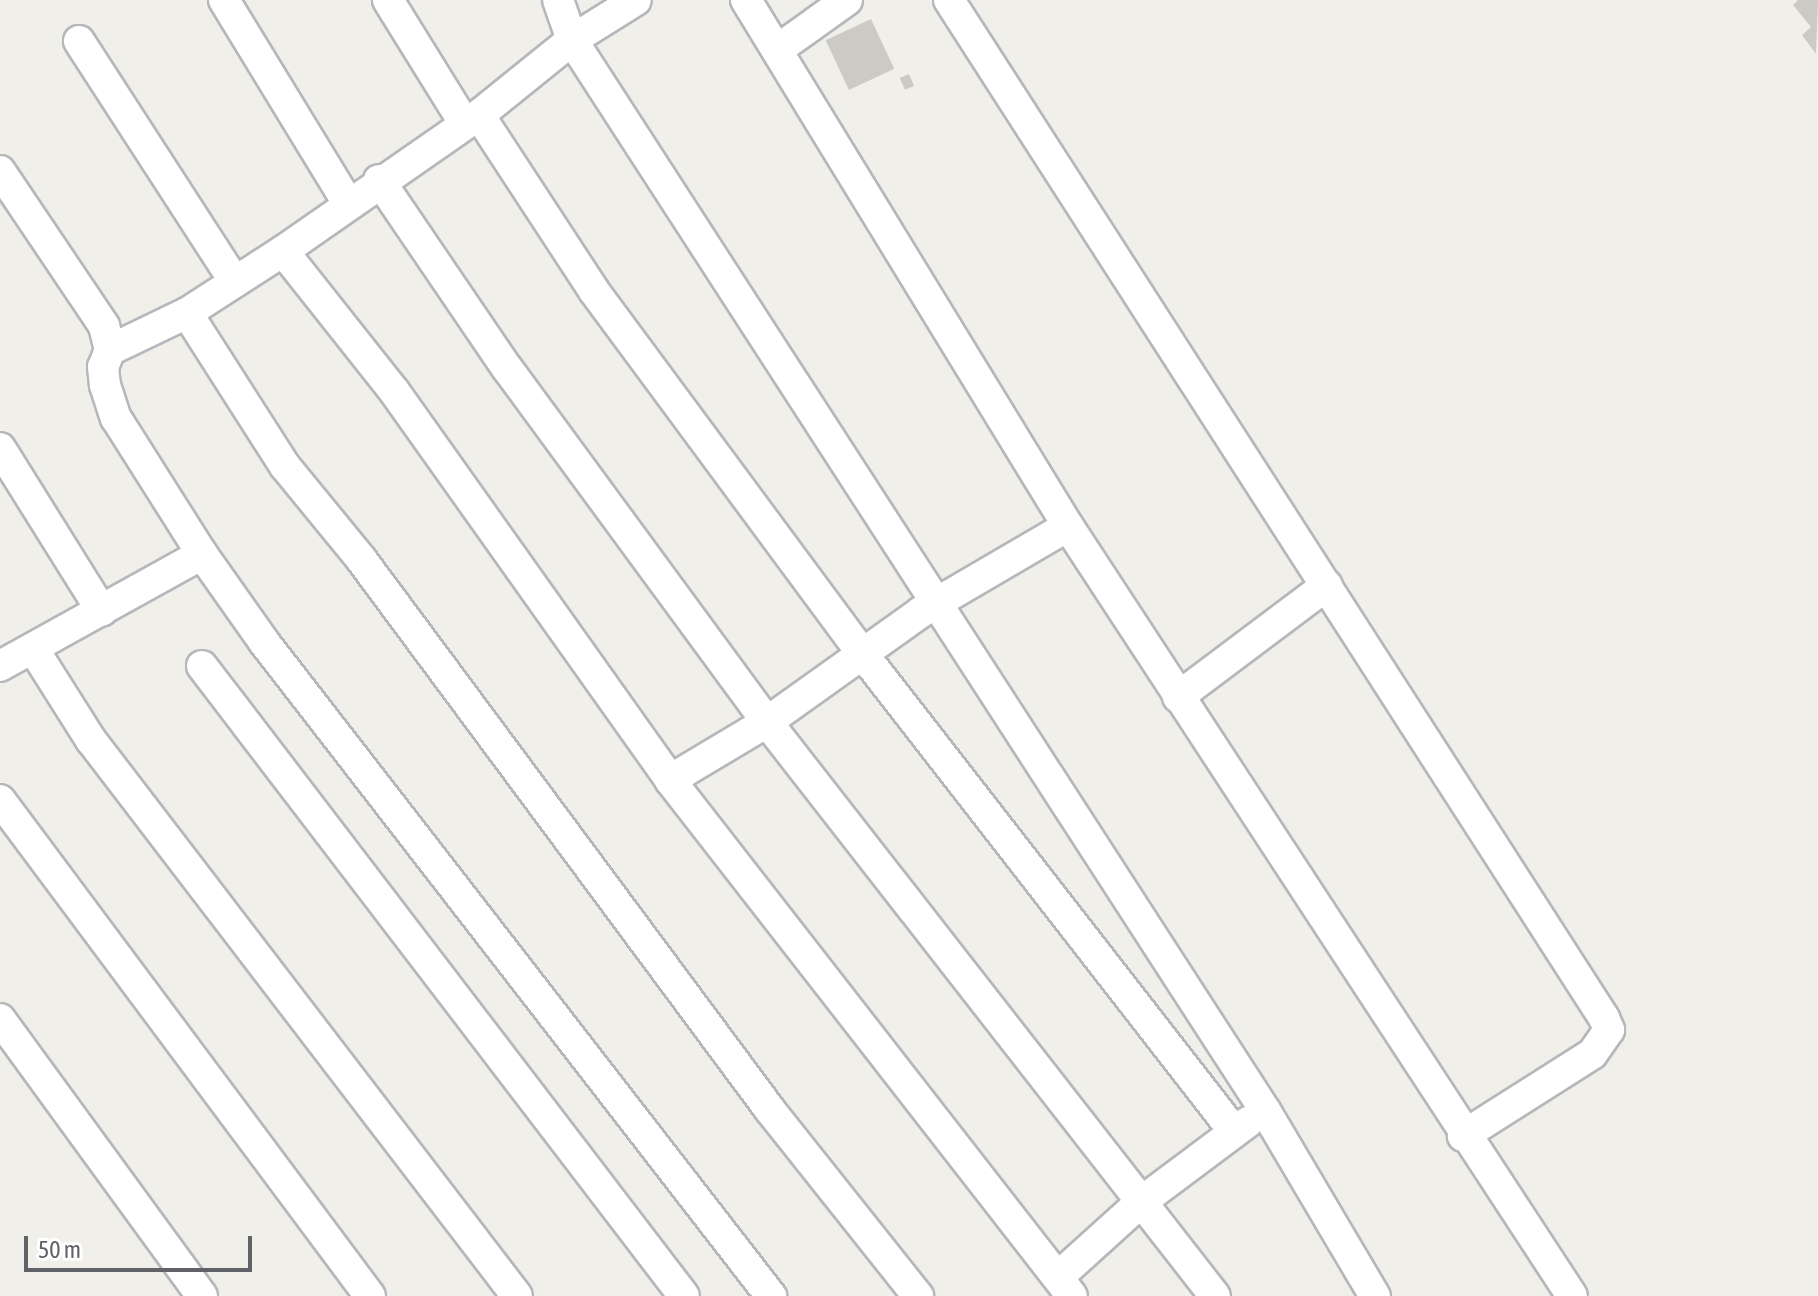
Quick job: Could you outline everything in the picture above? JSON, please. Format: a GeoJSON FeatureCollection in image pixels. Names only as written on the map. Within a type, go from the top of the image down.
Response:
{"type":"FeatureCollection","features":[{"type":"Feature","properties":{"kind":"street"},"geometry":{"type":"LineString","coordinates":[[224,0],[348,203]]}},
{"type":"Feature","properties":{"kind":"street"},"geometry":{"type":"LineString","coordinates":[[388,0],[594,291],[862,653],[1233,1130]]}},
{"type":"Feature","properties":{"kind":"street"},"geometry":{"type":"LineString","coordinates":[[558,0],[572,40],[941,604],[1266,1112],[1375,1296]]}},
{"type":"Feature","properties":{"kind":"street"},"geometry":{"type":"LineString","coordinates":[[110,350],[187,313],[283,251],[379,180],[472,120],[572,40],[636,0]]}},
{"type":"Feature","properties":{"kind":"street"},"geometry":{"type":"LineString","coordinates":[[746,0],[1068,526],[1463,1136],[1572,1296]]}},
{"type":"Feature","properties":{"kind":"street"},"geometry":{"type":"LineString","coordinates":[[777,50],[847,0]]}},
{"type":"Feature","properties":{"kind":"street"},"geometry":{"type":"LineString","coordinates":[[949,0],[1327,585],[1609,1030],[1605,1041],[1564,1076],[1463,1136]]}},
{"type":"Feature","properties":{"kind":"street"},"geometry":{"type":"LineString","coordinates":[[79,41],[235,282]]}},
{"type":"Feature","properties":{"kind":"street"},"geometry":{"type":"LineString","coordinates":[[0,171],[104,326],[110,350],[103,367],[116,418],[202,554],[264,642],[771,1296]]}},
{"type":"Feature","properties":{"kind":"street"},"geometry":{"type":"LineString","coordinates":[[379,180],[507,368],[767,722],[1215,1296]]}},
{"type":"Feature","properties":{"kind":"street"},"geometry":{"type":"LineString","coordinates":[[283,251],[394,391],[670,780],[1065,1287],[1141,1202],[1233,1130],[1266,1112]]}},
{"type":"Feature","properties":{"kind":"street"},"geometry":{"type":"LineString","coordinates":[[187,313],[285,466],[361,559],[770,1110],[918,1296]]}},
{"type":"Feature","properties":{"kind":"street"},"geometry":{"type":"LineString","coordinates":[[0,448],[102,611]]}},
{"type":"Feature","properties":{"kind":"street"},"geometry":{"type":"LineString","coordinates":[[670,780],[767,722],[862,653],[1068,526]]}},
{"type":"Feature","properties":{"kind":"street"},"geometry":{"type":"LineString","coordinates":[[0,666],[34,650],[202,554]]}},
{"type":"Feature","properties":{"kind":"street"},"geometry":{"type":"LineString","coordinates":[[1178,697],[1327,585]]}},
{"type":"Feature","properties":{"kind":"street"},"geometry":{"type":"LineString","coordinates":[[34,650],[91,740],[517,1296]]}},
{"type":"Feature","properties":{"kind":"street"},"geometry":{"type":"LineString","coordinates":[[202,666],[684,1296]]}},
{"type":"Feature","properties":{"kind":"street"},"geometry":{"type":"LineString","coordinates":[[0,800],[370,1296]]}},
{"type":"Feature","properties":{"kind":"street"},"geometry":{"type":"LineString","coordinates":[[0,1019],[202,1296]]}},
{"type":"Feature","properties":{"kind":"building"},"geometry":{"type":"Polygon","coordinates":[[[1798,0],[1818,0],[1816,54],[1802,35],[1811,27],[1793,5],[1798,0]]]}},
{"type":"Feature","properties":{"kind":"building"},"geometry":{"type":"Polygon","coordinates":[[[871,19],[894,69],[849,90],[826,40],[871,19]]]}},
{"type":"Feature","properties":{"kind":"building"},"geometry":{"type":"Polygon","coordinates":[[[909,74],[914,86],[905,90],[900,78],[909,74]]]}}]}
